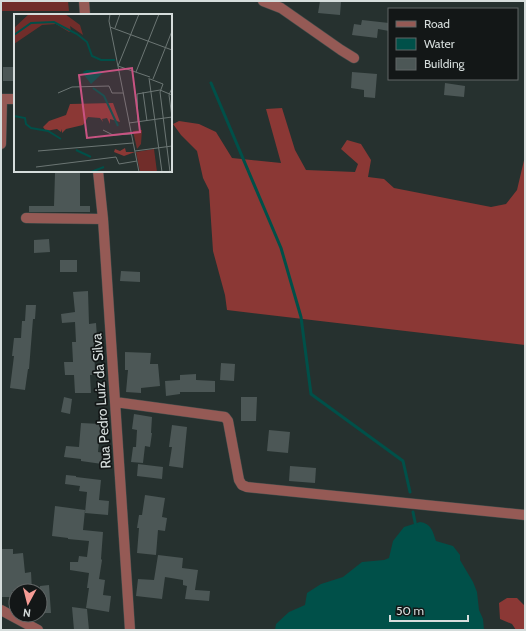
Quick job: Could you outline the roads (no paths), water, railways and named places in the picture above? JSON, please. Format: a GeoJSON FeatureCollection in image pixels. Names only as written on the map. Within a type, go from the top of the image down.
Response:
{"type":"FeatureCollection","features":[{"type":"Feature","properties":{"kind":"street"},"geometry":{"type":"LineString","coordinates":[[84,1],[85,14]]}},
{"type":"Feature","properties":{"kind":"street"},"geometry":{"type":"LineString","coordinates":[[263,1],[281,8],[354,58]]}},
{"type":"Feature","properties":{"kind":"street"},"geometry":{"type":"LineString","coordinates":[[1,144],[2,100],[14,100]]}},
{"type":"Feature","properties":{"kind":"street","name":"Rua Pedro Luiz da Silva"},"geometry":{"type":"LineString","coordinates":[[98,172],[103,219],[130,630]]}},
{"type":"Feature","properties":{"kind":"street"},"geometry":{"type":"LineString","coordinates":[[26,218],[103,219]]}},
{"type":"Feature","properties":{"kind":"street"},"geometry":{"type":"LineString","coordinates":[[115,402],[225,417],[228,420],[239,480],[242,485],[247,487],[525,514]]}},
{"type":"Feature","properties":{"kind":"street"},"geometry":{"type":"LineString","coordinates":[[1,610],[38,630]]}},
{"type":"Feature","properties":{"kind":"water"},"geometry":{"type":"Polygon","coordinates":[[[420,522],[429,526],[433,531],[436,541],[453,546],[460,555],[460,560],[477,592],[479,610],[483,619],[484,630],[275,630],[276,624],[289,612],[305,605],[307,593],[321,584],[343,577],[362,562],[384,560],[389,558],[393,541],[404,527],[420,522]]]}},
{"type":"Feature","properties":{"kind":"waterway"},"geometry":{"type":"LineString","coordinates":[[211,83],[281,248],[301,317],[311,394],[403,461],[410,492]]}},
{"type":"Feature","properties":{"kind":"waterway"},"geometry":{"type":"LineString","coordinates":[[413,512],[416,527]]}}]}
